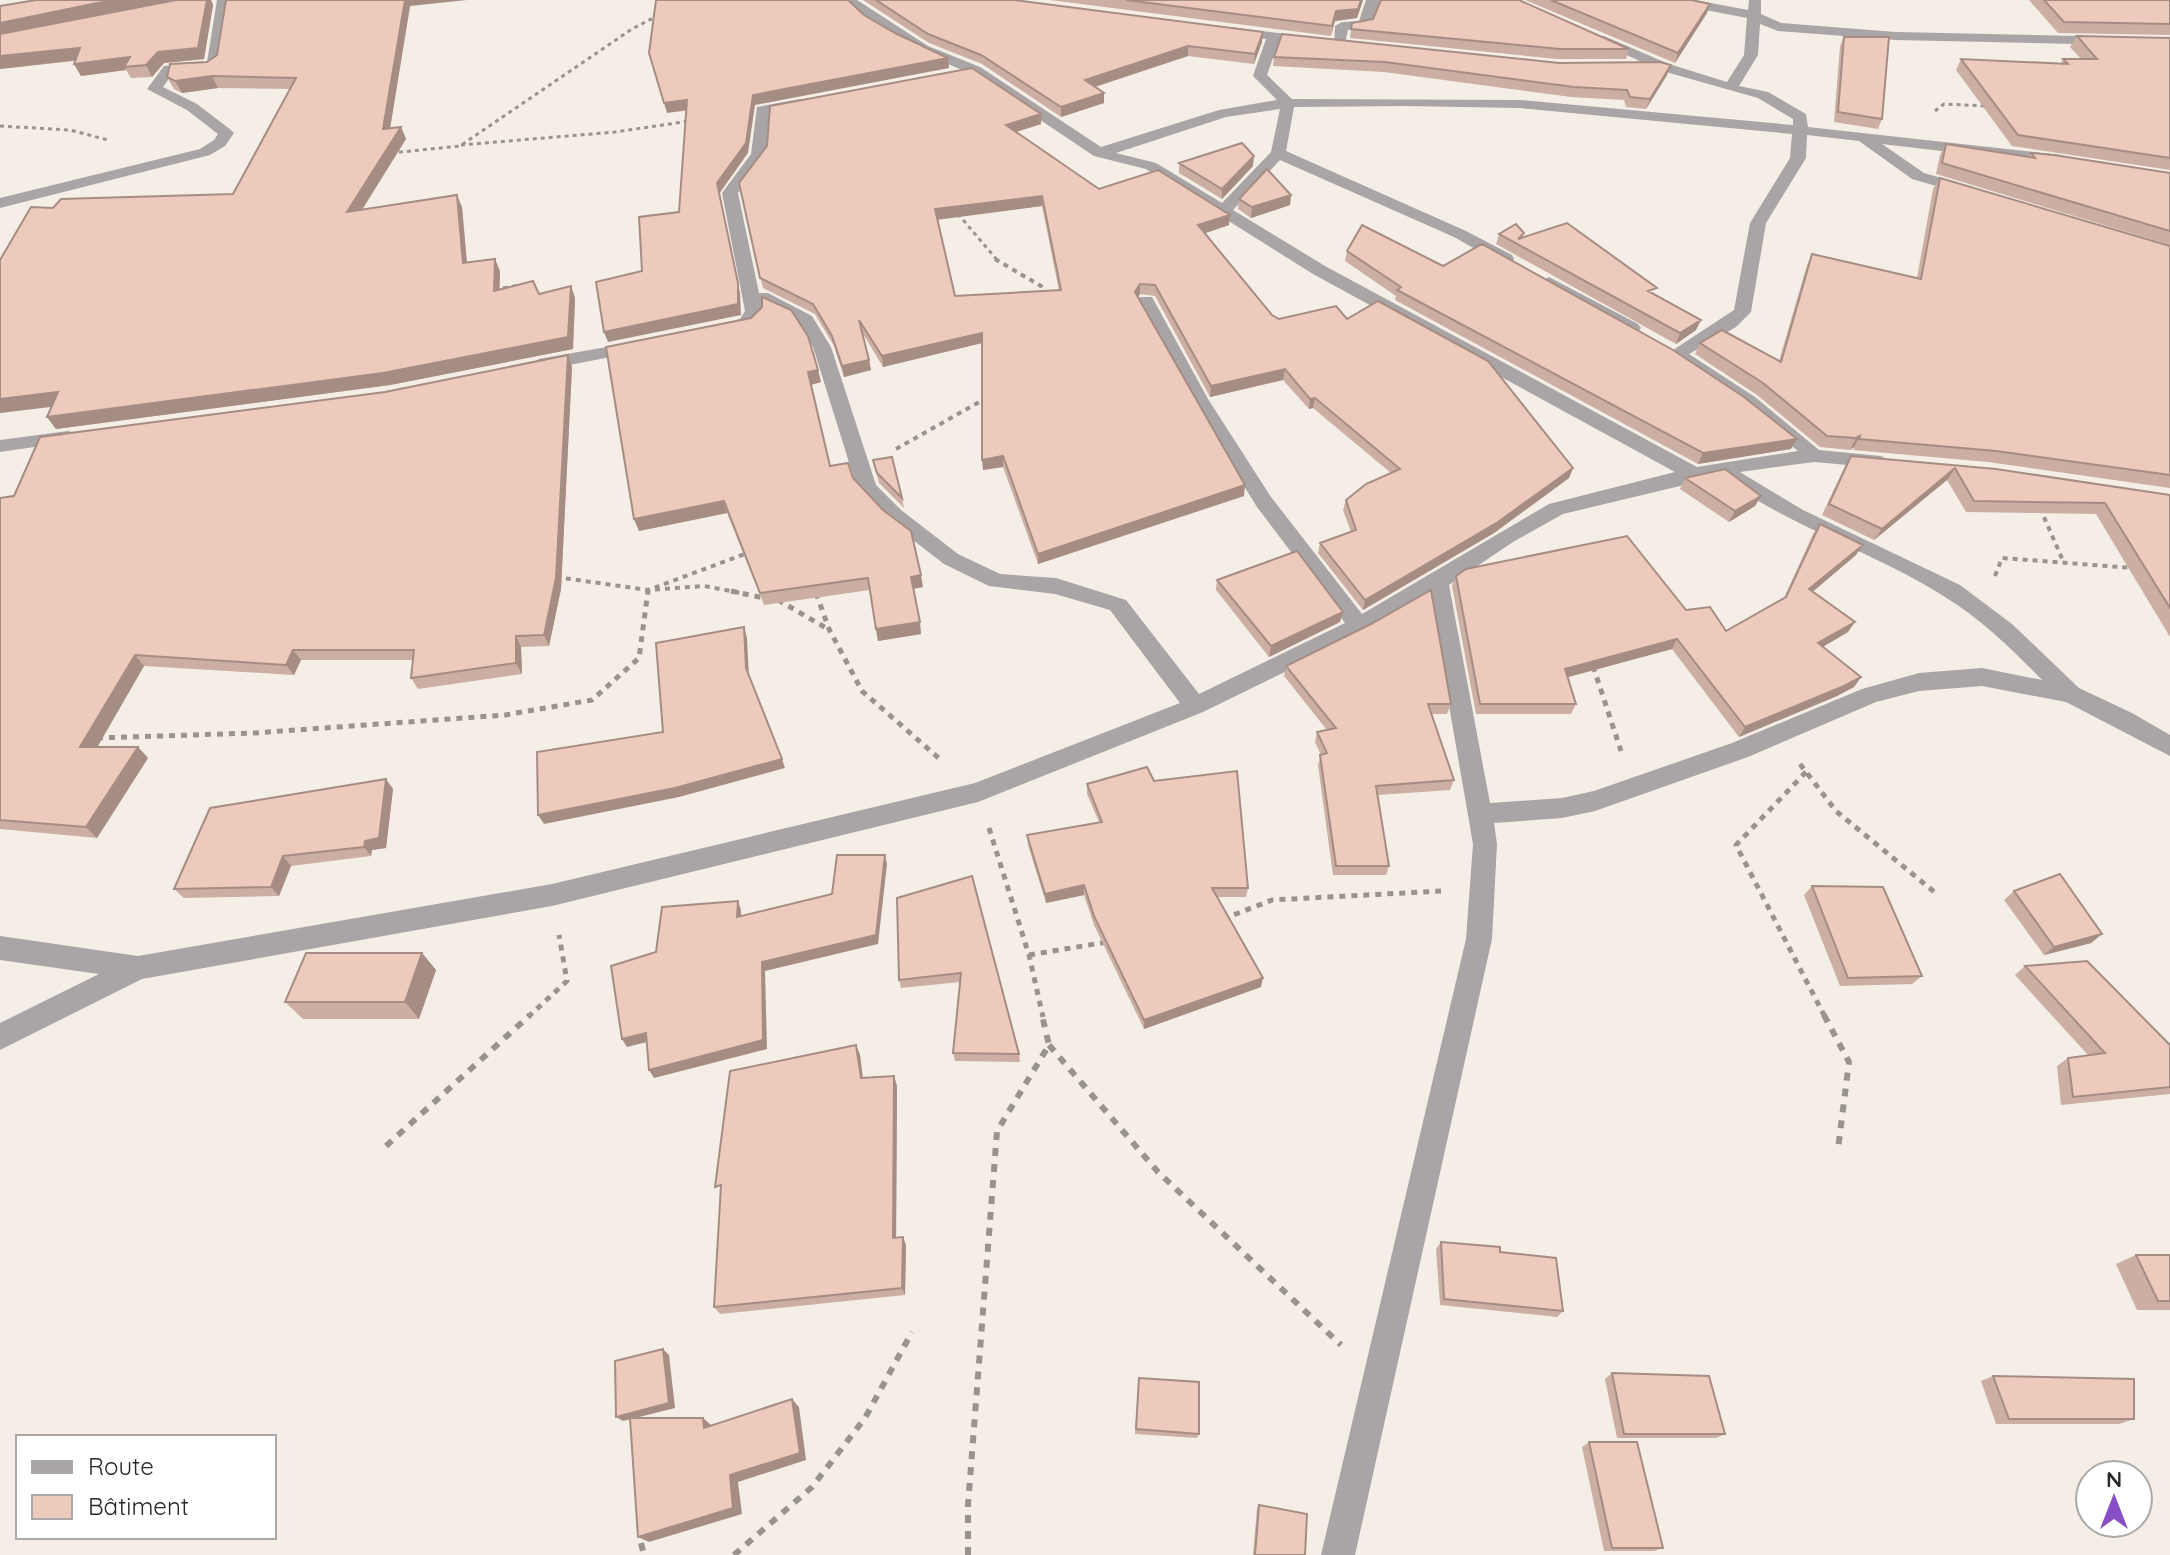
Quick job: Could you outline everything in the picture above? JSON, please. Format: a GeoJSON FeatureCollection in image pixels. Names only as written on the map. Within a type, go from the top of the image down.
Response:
{"type":"FeatureCollection","features":[{"type":"Feature","properties":{"kind":"street"},"geometry":{"type":"LineString","coordinates":[[0,203],[205,152],[220,143],[226,133],[191,104],[154,89],[169,69],[213,66],[224,0]]}},
{"type":"Feature","properties":{"kind":"street"},"geometry":{"type":"LineString","coordinates":[[850,0],[859,9],[923,49],[975,70],[1099,153],[1151,166],[1319,270],[1694,474]]}},
{"type":"Feature","properties":{"kind":"street"},"geometry":{"type":"LineString","coordinates":[[1339,44],[1342,26],[1364,25],[1373,0]]}},
{"type":"Feature","properties":{"kind":"street"},"geometry":{"type":"LineString","coordinates":[[1674,0],[1753,7],[1778,27],[1896,36],[2170,42]]}},
{"type":"Feature","properties":{"kind":"street"},"geometry":{"type":"LineString","coordinates":[[1730,88],[1751,55],[1753,7]]}},
{"type":"Feature","properties":{"kind":"street"},"geometry":{"type":"LineString","coordinates":[[1215,29],[1355,46]]}},
{"type":"Feature","properties":{"kind":"street"},"geometry":{"type":"LineString","coordinates":[[1274,36],[1260,76],[1288,103]]}},
{"type":"Feature","properties":{"kind":"street"},"geometry":{"type":"LineString","coordinates":[[1591,36],[1664,67],[1763,95],[1801,117],[1798,158],[1758,223],[1742,312],[1730,323],[1662,346]]}},
{"type":"Feature","properties":{"kind":"street"},"geometry":{"type":"LineString","coordinates":[[1618,66],[1664,67]]}},
{"type":"Feature","properties":{"kind":"street"},"geometry":{"type":"LineString","coordinates":[[945,76],[975,70]]}},
{"type":"Feature","properties":{"kind":"street"},"geometry":{"type":"LineString","coordinates":[[714,331],[747,323],[753,317],[752,293],[730,193],[759,154],[762,110],[823,99]]}},
{"type":"Feature","properties":{"kind":"street"},"geometry":{"type":"LineString","coordinates":[[1099,153],[1224,113],[1288,103],[1520,104],[1720,121],[2076,163]]}},
{"type":"Feature","properties":{"kind":"street"},"geometry":{"type":"LineString","coordinates":[[1223,211],[1278,153],[1288,103]]}},
{"type":"Feature","properties":{"kind":"street"},"geometry":{"type":"LineString","coordinates":[[1866,140],[1918,176],[1990,197]]}},
{"type":"Feature","properties":{"kind":"street"},"geometry":{"type":"LineString","coordinates":[[1278,153],[1460,234],[1662,346],[1753,403],[1814,456]]}},
{"type":"Feature","properties":{"kind":"street"},"geometry":{"type":"LineString","coordinates":[[752,293],[803,316],[822,347],[867,488],[894,515],[951,559],[997,581],[1056,586],[1118,605],[1195,706]]}},
{"type":"Feature","properties":{"kind":"street"},"geometry":{"type":"LineString","coordinates":[[1146,301],[1199,399],[1264,502],[1359,626]]}},
{"type":"Feature","properties":{"kind":"street"},"geometry":{"type":"LineString","coordinates":[[518,369],[654,343]]}},
{"type":"Feature","properties":{"kind":"street"},"geometry":{"type":"LineString","coordinates":[[0,446],[91,435]]}},
{"type":"Feature","properties":{"kind":"street"},"geometry":{"type":"LineString","coordinates":[[0,1037],[138,968],[552,895],[978,792],[1195,706],[1359,626],[1438,582],[1506,537],[1556,509],[1723,468],[1814,456],[1905,464]]}},
{"type":"Feature","properties":{"kind":"street"},"geometry":{"type":"LineString","coordinates":[[1723,468],[1764,499],[1910,569],[1981,610],[2071,694]]}},
{"type":"Feature","properties":{"kind":"street"},"geometry":{"type":"LineString","coordinates":[[1338,1555],[1479,939],[1485,844],[1438,582]]}},
{"type":"Feature","properties":{"kind":"street"},"geometry":{"type":"LineString","coordinates":[[1480,814],[1562,808],[1632,788],[1777,735],[1870,695],[1919,682],[1982,677],[2071,694],[2124,719],[2170,747]]}},
{"type":"Feature","properties":{"kind":"street"},"geometry":{"type":"LineString","coordinates":[[0,948],[138,968]]}},
{"type":"Feature","properties":{"kind":"path"},"geometry":{"type":"LineString","coordinates":[[460,146],[632,29],[666,11]]}},
{"type":"Feature","properties":{"kind":"path"},"geometry":{"type":"LineString","coordinates":[[1931,114],[1944,104],[1991,107]]}},
{"type":"Feature","properties":{"kind":"path"},"geometry":{"type":"LineString","coordinates":[[386,153],[615,132],[762,110]]}},
{"type":"Feature","properties":{"kind":"path"},"geometry":{"type":"LineString","coordinates":[[0,126],[70,130],[177,159]]}},
{"type":"Feature","properties":{"kind":"path"},"geometry":{"type":"LineString","coordinates":[[953,206],[994,259],[1041,286],[1047,300]]}},
{"type":"Feature","properties":{"kind":"path"},"geometry":{"type":"LineString","coordinates":[[491,290],[521,286]]}},
{"type":"Feature","properties":{"kind":"path"},"geometry":{"type":"LineString","coordinates":[[867,488],[900,444],[1000,392]]}},
{"type":"Feature","properties":{"kind":"path"},"geometry":{"type":"LineString","coordinates":[[2040,506],[2064,563]]}},
{"type":"Feature","properties":{"kind":"path"},"geometry":{"type":"LineString","coordinates":[[648,590],[751,552]]}},
{"type":"Feature","properties":{"kind":"path"},"geometry":{"type":"LineString","coordinates":[[1981,610],[2002,558],[2140,568]]}},
{"type":"Feature","properties":{"kind":"path"},"geometry":{"type":"LineString","coordinates":[[544,575],[648,590],[704,586],[780,601],[829,629]]}},
{"type":"Feature","properties":{"kind":"path"},"geometry":{"type":"LineString","coordinates":[[815,589],[829,629],[862,691],[978,792],[1029,955],[1049,1045],[1158,1172],[1378,1380]]}},
{"type":"Feature","properties":{"kind":"path"},"geometry":{"type":"LineString","coordinates":[[88,738],[254,733],[490,716],[592,700],[639,658],[648,590]]}},
{"type":"Feature","properties":{"kind":"path"},"geometry":{"type":"LineString","coordinates":[[1591,659],[1632,788]]}},
{"type":"Feature","properties":{"kind":"path"},"geometry":{"type":"LineString","coordinates":[[1777,735],[1836,811],[1938,895]]}},
{"type":"Feature","properties":{"kind":"path"},"geometry":{"type":"LineString","coordinates":[[1806,772],[1736,845],[1849,1062],[1838,1149]]}},
{"type":"Feature","properties":{"kind":"path"},"geometry":{"type":"LineString","coordinates":[[1211,923],[1272,900],[1482,888]]}},
{"type":"Feature","properties":{"kind":"path"},"geometry":{"type":"LineString","coordinates":[[386,1146],[567,981],[552,895]]}},
{"type":"Feature","properties":{"kind":"path"},"geometry":{"type":"LineString","coordinates":[[1029,955],[1120,939]]}},
{"type":"Feature","properties":{"kind":"path"},"geometry":{"type":"LineString","coordinates":[[968,1555],[968,1505],[997,1131],[1049,1045]]}},
{"type":"Feature","properties":{"kind":"path"},"geometry":{"type":"LineString","coordinates":[[734,1555],[812,1487],[865,1418],[912,1332]]}},
{"type":"Feature","properties":{"kind":"path"},"geometry":{"type":"LineString","coordinates":[[641,1543],[644,1555]]}},
{"type":"Feature","properties":{"kind":"building"},"geometry":{"type":"Polygon","coordinates":[[[36,0],[112,0],[0,23],[0,6],[36,0]]]}},
{"type":"Feature","properties":{"kind":"building"},"geometry":{"type":"Polygon","coordinates":[[[176,0],[207,0],[198,48],[158,52],[146,65],[124,67],[130,57],[74,64],[80,48],[0,56],[0,34],[176,0]]]}},
{"type":"Feature","properties":{"kind":"building"},"geometry":{"type":"Polygon","coordinates":[[[226,0],[405,0],[383,129],[401,127],[347,212],[457,195],[463,263],[495,259],[494,291],[533,281],[539,294],[571,286],[568,337],[383,373],[47,417],[58,392],[0,399],[0,260],[31,207],[53,208],[61,199],[233,194],[296,78],[212,76],[175,81],[167,77],[170,64],[207,62],[217,55],[226,0]]]}},
{"type":"Feature","properties":{"kind":"building"},"geometry":{"type":"Polygon","coordinates":[[[656,0],[848,0],[864,15],[895,33],[948,58],[753,95],[746,143],[717,183],[738,283],[738,304],[604,332],[596,282],[642,271],[639,217],[679,212],[687,100],[664,103],[649,53],[656,0]]]}},
{"type":"Feature","properties":{"kind":"building"},"geometry":{"type":"Polygon","coordinates":[[[876,0],[1014,0],[1263,32],[1255,54],[1188,46],[1085,80],[1104,93],[1061,107],[981,55],[928,34],[876,0]]]}},
{"type":"Feature","properties":{"kind":"building"},"geometry":{"type":"Polygon","coordinates":[[[1126,0],[1361,0],[1358,9],[1336,11],[1332,26],[1126,0]]]}},
{"type":"Feature","properties":{"kind":"building"},"geometry":{"type":"Polygon","coordinates":[[[1381,0],[1519,0],[1629,49],[1560,49],[1351,29],[1352,23],[1373,19],[1381,0]]]}},
{"type":"Feature","properties":{"kind":"building"},"geometry":{"type":"Polygon","coordinates":[[[1551,0],[1691,0],[1710,4],[1678,53],[1551,0]]]}},
{"type":"Feature","properties":{"kind":"building"},"geometry":{"type":"Polygon","coordinates":[[[2044,0],[2170,0],[2170,24],[2064,22],[2044,0]]]}},
{"type":"Feature","properties":{"kind":"building"},"geometry":{"type":"Polygon","coordinates":[[[1282,34],[1559,63],[1660,62],[1671,65],[1650,99],[1630,97],[1627,90],[1574,87],[1385,62],[1274,57],[1282,34]]]}},
{"type":"Feature","properties":{"kind":"building"},"geometry":{"type":"Polygon","coordinates":[[[2077,36],[2170,38],[2170,158],[2018,135],[1961,59],[2068,64],[2063,59],[2097,59],[2077,36]]]}},
{"type":"Feature","properties":{"kind":"building"},"geometry":{"type":"Polygon","coordinates":[[[1844,37],[1889,37],[1882,119],[1838,112],[1844,37]]]}},
{"type":"Feature","properties":{"kind":"building"},"geometry":{"type":"Polygon","coordinates":[[[972,68],[1041,114],[1006,125],[1099,189],[1158,170],[1230,215],[1198,225],[1272,315],[1279,319],[1336,306],[1347,319],[1378,301],[1488,361],[1573,468],[1498,522],[1365,600],[1320,543],[1356,530],[1346,500],[1366,484],[1400,469],[1315,398],[1310,399],[1285,369],[1211,386],[1155,285],[1140,284],[1135,292],[1245,485],[1038,554],[1003,456],[982,460],[982,333],[882,356],[859,320],[869,360],[842,366],[832,336],[813,304],[760,278],[739,183],[767,146],[770,106],[972,68]],[[1042,196],[935,209],[955,296],[1061,290],[1042,196]]]}},
{"type":"Feature","properties":{"kind":"building"},"geometry":{"type":"Polygon","coordinates":[[[1242,143],[1254,156],[1222,189],[1179,163],[1242,143]]]}},
{"type":"Feature","properties":{"kind":"building"},"geometry":{"type":"Polygon","coordinates":[[[1946,144],[2035,158],[2031,153],[2054,155],[2170,173],[2170,231],[1942,163],[1946,144]]]}},
{"type":"Feature","properties":{"kind":"building"},"geometry":{"type":"Polygon","coordinates":[[[1267,169],[1291,195],[1252,207],[1239,199],[1267,169]]]}},
{"type":"Feature","properties":{"kind":"building"},"geometry":{"type":"Polygon","coordinates":[[[1940,178],[2170,246],[2170,475],[1996,451],[1859,439],[1860,436],[1827,436],[1763,383],[1700,343],[1722,330],[1781,362],[1812,254],[1921,279],[1940,178]]]}},
{"type":"Feature","properties":{"kind":"building"},"geometry":{"type":"Polygon","coordinates":[[[1567,223],[1657,288],[1648,291],[1701,320],[1680,333],[1499,234],[1516,224],[1524,233],[1518,239],[1567,223]]]}},
{"type":"Feature","properties":{"kind":"building"},"geometry":{"type":"Polygon","coordinates":[[[1362,225],[1443,266],[1482,244],[1673,350],[1744,397],[1797,439],[1703,453],[1397,290],[1401,287],[1347,251],[1362,225]]]}},
{"type":"Feature","properties":{"kind":"building"},"geometry":{"type":"Polygon","coordinates":[[[762,297],[791,310],[808,336],[818,370],[808,372],[830,466],[848,463],[853,478],[883,510],[911,531],[921,575],[911,577],[920,622],[876,629],[868,578],[760,593],[724,501],[634,519],[606,347],[751,318],[762,307],[762,297]]]}},
{"type":"Feature","properties":{"kind":"building"},"geometry":{"type":"Polygon","coordinates":[[[568,355],[556,578],[544,635],[516,636],[516,663],[411,678],[414,650],[293,650],[286,665],[135,655],[80,747],[138,747],[86,827],[0,820],[0,498],[14,496],[40,437],[385,392],[568,355]]]}},
{"type":"Feature","properties":{"kind":"building"},"geometry":{"type":"Polygon","coordinates":[[[1851,456],[1996,469],[2170,495],[2170,608],[2105,503],[1974,501],[1955,468],[1882,529],[1829,504],[1851,456]]]}},
{"type":"Feature","properties":{"kind":"building"},"geometry":{"type":"Polygon","coordinates":[[[892,457],[902,498],[877,473],[873,460],[892,457]]]}},
{"type":"Feature","properties":{"kind":"building"},"geometry":{"type":"Polygon","coordinates":[[[1725,469],[1761,496],[1735,511],[1685,478],[1725,469]]]}},
{"type":"Feature","properties":{"kind":"building"},"geometry":{"type":"Polygon","coordinates":[[[1820,524],[1863,545],[1809,589],[1855,622],[1818,643],[1861,677],[1844,686],[1745,727],[1677,639],[1565,669],[1576,704],[1480,704],[1456,576],[1466,569],[1627,536],[1686,610],[1710,607],[1726,631],[1786,597],[1820,524]]]}},
{"type":"Feature","properties":{"kind":"building"},"geometry":{"type":"Polygon","coordinates":[[[1297,551],[1343,612],[1271,646],[1217,580],[1297,551]]]}},
{"type":"Feature","properties":{"kind":"building"},"geometry":{"type":"Polygon","coordinates":[[[1431,590],[1451,704],[1428,704],[1454,780],[1376,786],[1389,866],[1336,866],[1320,755],[1327,753],[1317,732],[1336,728],[1286,666],[1431,590]]]}},
{"type":"Feature","properties":{"kind":"building"},"geometry":{"type":"Polygon","coordinates":[[[744,627],[746,668],[782,759],[675,788],[538,815],[537,752],[663,732],[656,643],[744,627]]]}},
{"type":"Feature","properties":{"kind":"building"},"geometry":{"type":"Polygon","coordinates":[[[1147,767],[1154,781],[1237,771],[1248,888],[1212,888],[1263,978],[1144,1020],[1094,916],[1084,885],[1045,894],[1027,835],[1102,822],[1087,784],[1147,767]]]}},
{"type":"Feature","properties":{"kind":"building"},"geometry":{"type":"Polygon","coordinates":[[[386,779],[379,838],[365,841],[364,847],[283,856],[271,887],[174,889],[210,808],[386,779]]]}},
{"type":"Feature","properties":{"kind":"building"},"geometry":{"type":"Polygon","coordinates":[[[837,855],[885,855],[876,935],[762,962],[763,1040],[649,1070],[646,1033],[622,1039],[611,966],[656,952],[662,907],[738,901],[737,917],[832,894],[837,855]]]}},
{"type":"Feature","properties":{"kind":"building"},"geometry":{"type":"Polygon","coordinates":[[[2060,874],[2102,934],[2054,947],[2014,891],[2060,874]]]}},
{"type":"Feature","properties":{"kind":"building"},"geometry":{"type":"Polygon","coordinates":[[[972,876],[1019,1054],[953,1053],[961,973],[899,980],[897,898],[972,876]]]}},
{"type":"Feature","properties":{"kind":"building"},"geometry":{"type":"Polygon","coordinates":[[[1812,886],[1883,887],[1922,976],[1848,978],[1812,886]]]}},
{"type":"Feature","properties":{"kind":"building"},"geometry":{"type":"Polygon","coordinates":[[[306,953],[422,953],[405,1002],[285,1002],[306,953]]]}},
{"type":"Feature","properties":{"kind":"building"},"geometry":{"type":"Polygon","coordinates":[[[2087,961],[2170,1045],[2170,1087],[2073,1097],[2068,1058],[2105,1053],[2025,966],[2087,961]]]}},
{"type":"Feature","properties":{"kind":"building"},"geometry":{"type":"Polygon","coordinates":[[[856,1045],[861,1078],[894,1076],[893,1238],[903,1237],[902,1288],[714,1307],[721,1185],[715,1187],[730,1071],[856,1045]]]}},
{"type":"Feature","properties":{"kind":"building"},"geometry":{"type":"Polygon","coordinates":[[[1441,1242],[1500,1247],[1500,1252],[1556,1258],[1563,1311],[1444,1299],[1441,1242]]]}},
{"type":"Feature","properties":{"kind":"building"},"geometry":{"type":"Polygon","coordinates":[[[2136,1255],[2170,1255],[2170,1301],[2158,1301],[2136,1255]]]}},
{"type":"Feature","properties":{"kind":"building"},"geometry":{"type":"Polygon","coordinates":[[[663,1349],[669,1403],[616,1417],[615,1361],[663,1349]]]}},
{"type":"Feature","properties":{"kind":"building"},"geometry":{"type":"Polygon","coordinates":[[[1612,1373],[1709,1376],[1725,1434],[1624,1434],[1612,1373]]]}},
{"type":"Feature","properties":{"kind":"building"},"geometry":{"type":"Polygon","coordinates":[[[1993,1376],[2134,1379],[2134,1419],[2009,1419],[1993,1376]]]}},
{"type":"Feature","properties":{"kind":"building"},"geometry":{"type":"Polygon","coordinates":[[[1139,1378],[1199,1382],[1199,1434],[1136,1429],[1139,1378]]]}},
{"type":"Feature","properties":{"kind":"building"},"geometry":{"type":"Polygon","coordinates":[[[792,1399],[800,1453],[730,1475],[733,1508],[638,1537],[630,1418],[703,1418],[704,1428],[792,1399]]]}},
{"type":"Feature","properties":{"kind":"building"},"geometry":{"type":"Polygon","coordinates":[[[1589,1442],[1637,1442],[1663,1548],[1612,1548],[1589,1442]]]}},
{"type":"Feature","properties":{"kind":"building"},"geometry":{"type":"Polygon","coordinates":[[[1259,1505],[1307,1514],[1305,1555],[1255,1555],[1259,1505]]]}}]}
